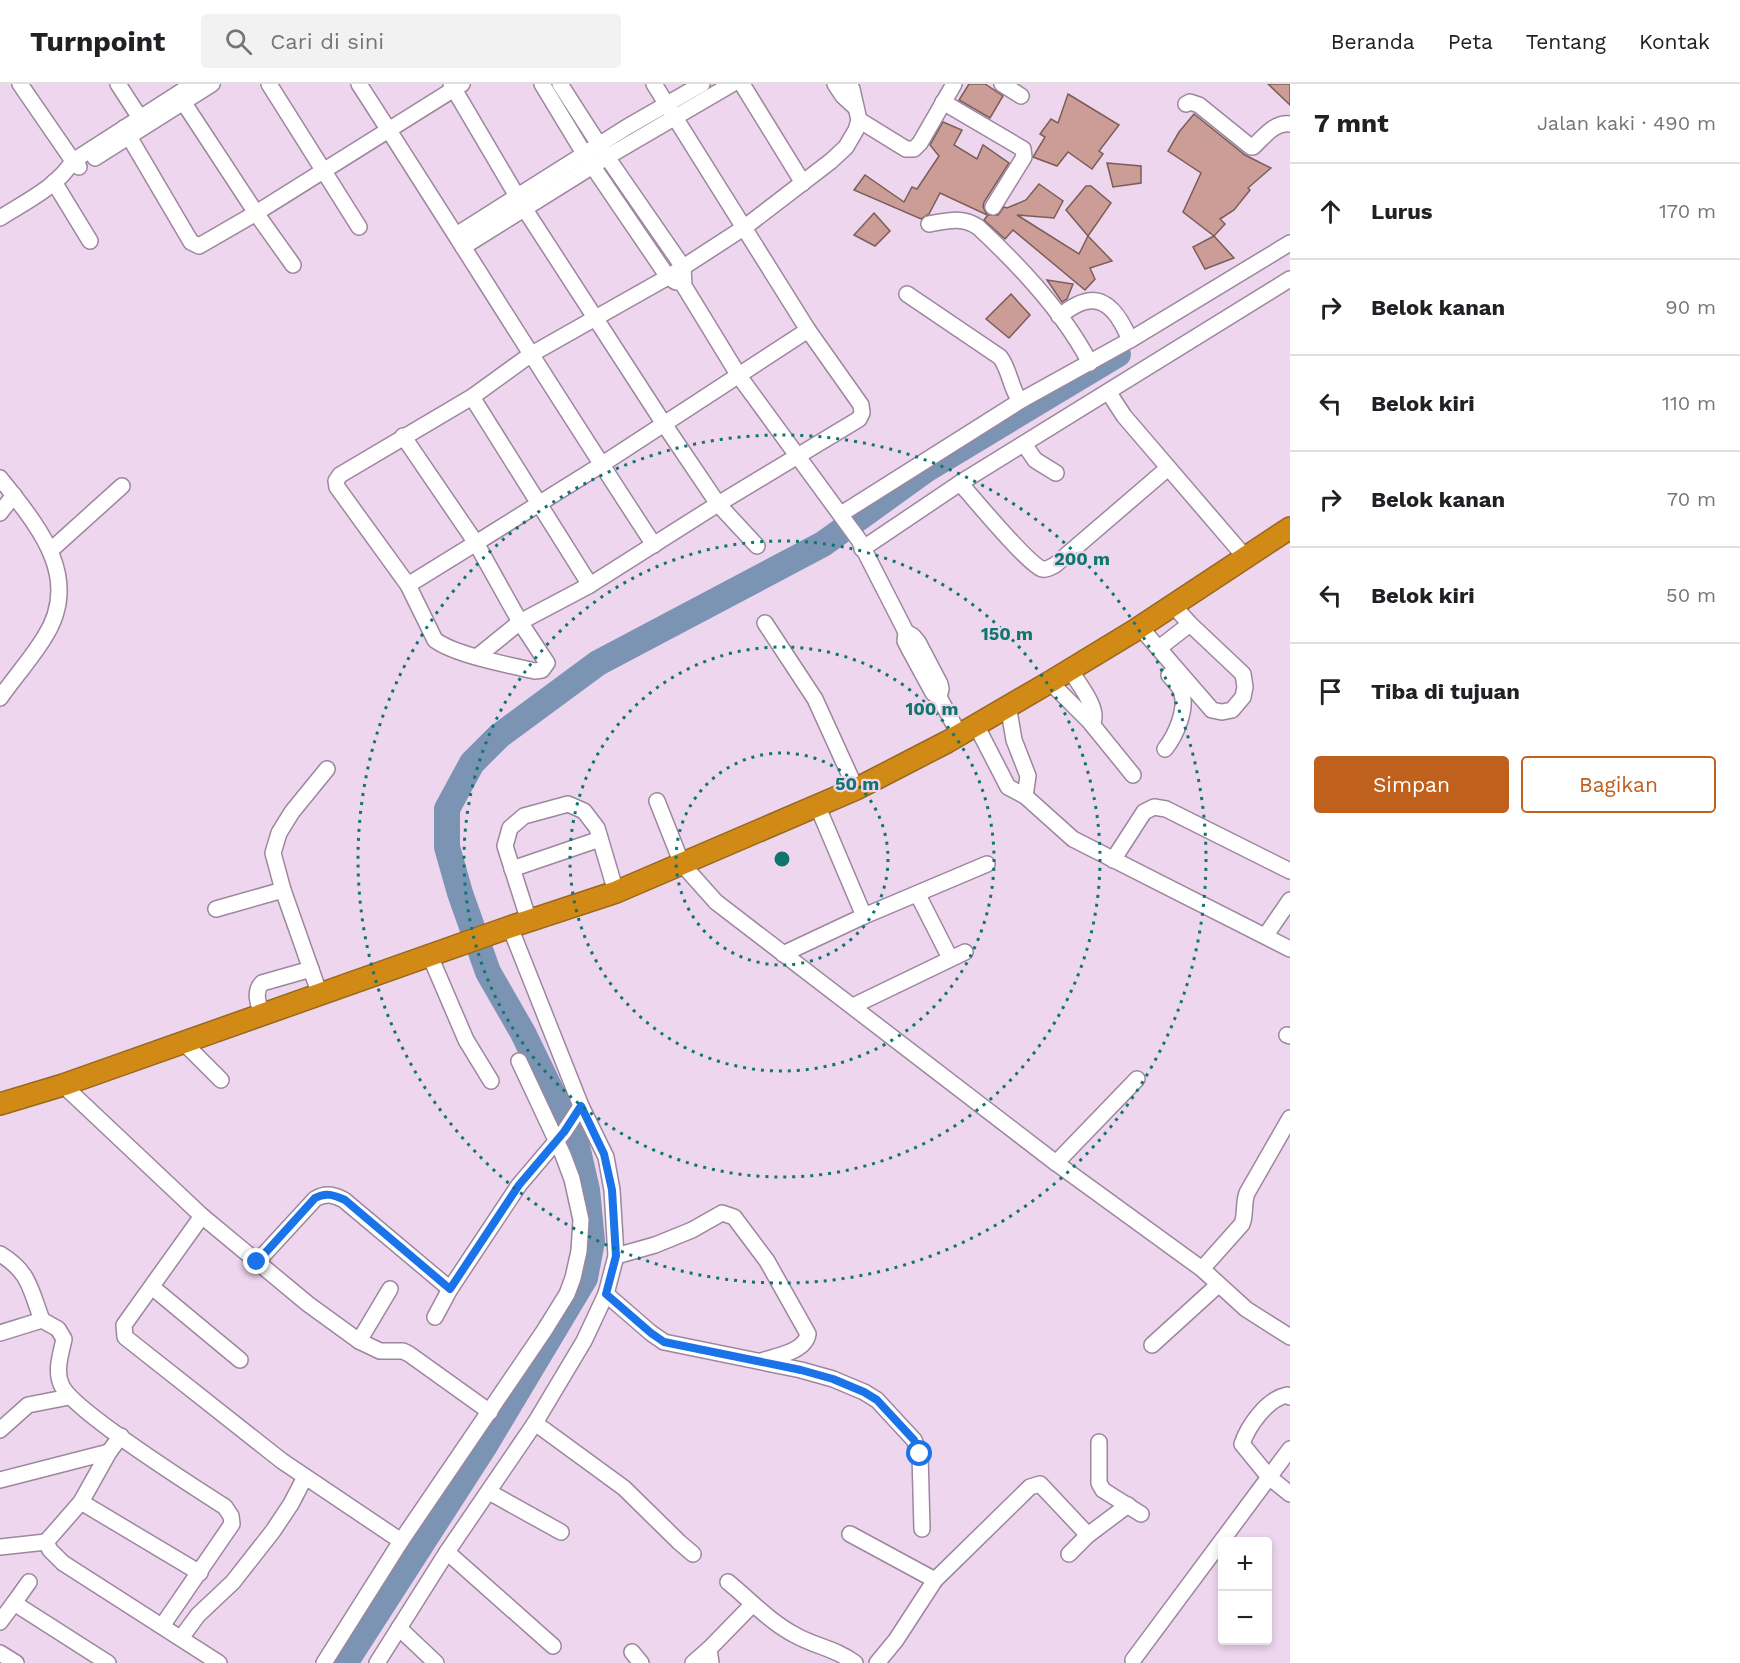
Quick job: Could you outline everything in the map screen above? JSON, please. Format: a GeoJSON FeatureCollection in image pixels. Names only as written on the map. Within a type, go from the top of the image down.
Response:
{"type":"FeatureCollection","features":[{"type":"Feature","properties":{"kind":"highway"},"geometry":{"type":"LineString","coordinates":[[0,1104],[63,1085],[616,892],[856,789],[968,730],[1070,670],[1137,629],[1290,528]]}},
{"type":"Feature","properties":{"kind":"street"},"geometry":{"type":"LineString","coordinates":[[20,84],[68,171],[90,241]]}},
{"type":"Feature","properties":{"kind":"street"},"geometry":{"type":"LineString","coordinates":[[118,84],[142,122]]}},
{"type":"Feature","properties":{"kind":"street"},"geometry":{"type":"LineString","coordinates":[[181,98],[193,84]]}},
{"type":"Feature","properties":{"kind":"street"},"geometry":{"type":"LineString","coordinates":[[0,218],[142,122],[181,98],[210,84]]}},
{"type":"Feature","properties":{"kind":"street"},"geometry":{"type":"LineString","coordinates":[[269,84],[359,227]]}},
{"type":"Feature","properties":{"kind":"street"},"geometry":{"type":"LineString","coordinates":[[359,84],[530,355],[654,545]]}},
{"type":"Feature","properties":{"kind":"street"},"geometry":{"type":"LineString","coordinates":[[542,84],[589,161],[668,277],[684,286]]}},
{"type":"Feature","properties":{"kind":"street"},"geometry":{"type":"LineString","coordinates":[[560,84],[683,267],[684,286],[738,376],[861,545],[906,632],[918,642],[940,684],[939,697],[968,730],[1008,787],[1025,796],[1073,839],[1290,949]]}},
{"type":"Feature","properties":{"kind":"street"},"geometry":{"type":"LineString","coordinates":[[478,656],[520,622],[590,585],[859,419],[862,413],[861,405],[808,330],[654,84]]}},
{"type":"Feature","properties":{"kind":"street"},"geometry":{"type":"LineString","coordinates":[[670,111],[702,84]]}},
{"type":"Feature","properties":{"kind":"street"},"geometry":{"type":"LineString","coordinates":[[460,241],[603,150],[670,111],[732,84]]}},
{"type":"Feature","properties":{"kind":"street"},"geometry":{"type":"LineString","coordinates":[[742,84],[803,183]]}},
{"type":"Feature","properties":{"kind":"street"},"geometry":{"type":"LineString","coordinates":[[835,84],[857,113],[906,149],[914,149],[920,143],[954,84]]}},
{"type":"Feature","properties":{"kind":"street"},"geometry":{"type":"LineString","coordinates":[[403,436],[476,543],[520,622],[547,663],[542,670],[535,671],[478,656],[442,645],[435,640],[408,585],[337,487],[336,481],[340,475],[403,436],[472,397],[530,355],[668,277],[745,228],[846,147],[856,130],[857,113],[849,84]]}},
{"type":"Feature","properties":{"kind":"street"},"geometry":{"type":"LineString","coordinates":[[1002,84],[1021,96]]}},
{"type":"Feature","properties":{"kind":"street"},"geometry":{"type":"LineString","coordinates":[[127,132],[194,245],[199,246],[256,213],[456,86],[521,202],[664,424],[718,504],[757,546]]}},
{"type":"Feature","properties":{"kind":"street"},"geometry":{"type":"LineString","coordinates":[[181,98],[293,265]]}},
{"type":"Feature","properties":{"kind":"street"},"geometry":{"type":"LineString","coordinates":[[943,102],[1023,149],[1024,157],[993,207]]}},
{"type":"Feature","properties":{"kind":"street"},"geometry":{"type":"LineString","coordinates":[[1186,104],[1190,102],[1199,105],[1251,147],[1273,128],[1282,123],[1290,124]]}},
{"type":"Feature","properties":{"kind":"street"},"geometry":{"type":"LineString","coordinates":[[930,224],[959,219],[978,227],[1026,275],[1059,316],[1090,363]]}},
{"type":"Feature","properties":{"kind":"street"},"geometry":{"type":"LineString","coordinates":[[844,519],[1020,401],[1130,340],[1290,243]]}},
{"type":"Feature","properties":{"kind":"street"},"geometry":{"type":"LineString","coordinates":[[861,545],[1290,279]]}},
{"type":"Feature","properties":{"kind":"street"},"geometry":{"type":"LineString","coordinates":[[907,294],[1000,357],[1020,401]]}},
{"type":"Feature","properties":{"kind":"street"},"geometry":{"type":"LineString","coordinates":[[1059,316],[1081,302],[1099,300],[1109,307],[1124,325],[1130,340]]}},
{"type":"Feature","properties":{"kind":"street"},"geometry":{"type":"LineString","coordinates":[[408,585],[539,505],[808,330]]}},
{"type":"Feature","properties":{"kind":"street"},"geometry":{"type":"LineString","coordinates":[[1109,393],[1124,416],[1245,557]]}},
{"type":"Feature","properties":{"kind":"street"},"geometry":{"type":"LineString","coordinates":[[472,397],[590,585]]}},
{"type":"Feature","properties":{"kind":"street"},"geometry":{"type":"LineString","coordinates":[[1024,444],[1035,460],[1056,473]]}},
{"type":"Feature","properties":{"kind":"street"},"geometry":{"type":"LineString","coordinates":[[960,483],[1029,559],[1043,569],[1048,569],[1168,468]]}},
{"type":"Feature","properties":{"kind":"street"},"geometry":{"type":"LineString","coordinates":[[0,478],[51,550],[60,596],[56,613],[45,636],[0,698]]}},
{"type":"Feature","properties":{"kind":"street"},"geometry":{"type":"LineString","coordinates":[[51,550],[122,486]]}},
{"type":"Feature","properties":{"kind":"street"},"geometry":{"type":"LineString","coordinates":[[0,513],[14,495]]}},
{"type":"Feature","properties":{"kind":"street"},"geometry":{"type":"LineString","coordinates":[[1137,629],[1159,648],[1212,710],[1222,712],[1232,710],[1243,698],[1245,687],[1243,674],[1173,605]]}},
{"type":"Feature","properties":{"kind":"street"},"geometry":{"type":"LineString","coordinates":[[765,623],[815,699],[856,789]]}},
{"type":"Feature","properties":{"kind":"street"},"geometry":{"type":"LineString","coordinates":[[1159,648],[1190,624]]}},
{"type":"Feature","properties":{"kind":"street"},"geometry":{"type":"LineString","coordinates":[[1137,629],[1182,692],[1183,707],[1179,722],[1166,749]]}},
{"type":"Feature","properties":{"kind":"street"},"geometry":{"type":"LineString","coordinates":[[1070,670],[1094,710],[1095,720],[1092,724]]}},
{"type":"Feature","properties":{"kind":"street"},"geometry":{"type":"LineString","coordinates":[[1050,682],[1092,724],[1133,775]]}},
{"type":"Feature","properties":{"kind":"street"},"geometry":{"type":"LineString","coordinates":[[1008,705],[1014,740],[1028,776],[1025,796]]}},
{"type":"Feature","properties":{"kind":"street"},"geometry":{"type":"LineString","coordinates":[[320,995],[283,890],[273,853],[279,833],[292,812],[327,769]]}},
{"type":"Feature","properties":{"kind":"street"},"geometry":{"type":"LineString","coordinates":[[657,801],[682,864],[716,902],[1056,1163],[1202,1269],[1246,1309],[1290,1337]]}},
{"type":"Feature","properties":{"kind":"street"},"geometry":{"type":"LineString","coordinates":[[376,1663],[447,1552],[535,1423],[584,1341],[606,1294],[616,1256],[612,1190],[607,1162],[578,1111],[515,926],[512,869],[505,846],[510,828],[524,816],[568,804],[584,811],[597,828],[616,892]]}},
{"type":"Feature","properties":{"kind":"street"},"geometry":{"type":"LineString","coordinates":[[817,805],[864,916]]}},
{"type":"Feature","properties":{"kind":"street"},"geometry":{"type":"LineString","coordinates":[[1113,860],[1144,812],[1154,807],[1166,809],[1290,870]]}},
{"type":"Feature","properties":{"kind":"street"},"geometry":{"type":"LineString","coordinates":[[512,869],[600,839]]}},
{"type":"Feature","properties":{"kind":"street"},"geometry":{"type":"LineString","coordinates":[[783,954],[864,916],[987,864]]}},
{"type":"Feature","properties":{"kind":"street"},"geometry":{"type":"LineString","coordinates":[[216,909],[283,890]]}},
{"type":"Feature","properties":{"kind":"street"},"geometry":{"type":"LineString","coordinates":[[918,894],[950,958]]}},
{"type":"Feature","properties":{"kind":"street"},"geometry":{"type":"LineString","coordinates":[[1266,935],[1290,900]]}},
{"type":"Feature","properties":{"kind":"street"},"geometry":{"type":"LineString","coordinates":[[853,1006],[965,952]]}},
{"type":"Feature","properties":{"kind":"street"},"geometry":{"type":"LineString","coordinates":[[430,956],[466,1040],[491,1081]]}},
{"type":"Feature","properties":{"kind":"street"},"geometry":{"type":"LineString","coordinates":[[262,1016],[257,993],[262,983],[311,969]]}},
{"type":"Feature","properties":{"kind":"street"},"geometry":{"type":"LineString","coordinates":[[184,1043],[221,1080]]}},
{"type":"Feature","properties":{"kind":"street"},"geometry":{"type":"LineString","coordinates":[[324,1663],[401,1541],[544,1331],[567,1294],[573,1278],[579,1251],[581,1220],[572,1179],[560,1137],[519,1061]]}},
{"type":"Feature","properties":{"kind":"street"},"geometry":{"type":"LineString","coordinates":[[1056,1163],[1137,1078]]}},
{"type":"Feature","properties":{"kind":"street"},"geometry":{"type":"LineString","coordinates":[[63,1085],[202,1216],[308,1304],[359,1341],[380,1351],[403,1351],[490,1412]]}},
{"type":"Feature","properties":{"kind":"street"},"geometry":{"type":"LineString","coordinates":[[435,1317],[450,1289],[519,1185],[560,1137],[578,1111]]}},
{"type":"Feature","properties":{"kind":"street"},"geometry":{"type":"LineString","coordinates":[[1202,1269],[1242,1224],[1247,1193],[1290,1118]]}},
{"type":"Feature","properties":{"kind":"street"},"geometry":{"type":"LineString","coordinates":[[257,1262],[315,1198],[322,1195],[333,1195],[345,1200],[450,1289]]}},
{"type":"Feature","properties":{"kind":"street"},"geometry":{"type":"LineString","coordinates":[[616,1256],[646,1248],[693,1230],[722,1213],[734,1217],[767,1261],[808,1334],[804,1343],[793,1350],[761,1362]]}},
{"type":"Feature","properties":{"kind":"street"},"geometry":{"type":"LineString","coordinates":[[202,1216],[124,1325],[125,1337],[305,1477],[401,1541]]}},
{"type":"Feature","properties":{"kind":"street"},"geometry":{"type":"LineString","coordinates":[[0,1254],[16,1264],[28,1280],[42,1320],[58,1329],[64,1339],[58,1368],[61,1384],[69,1397],[121,1436],[225,1507],[231,1516],[232,1524],[162,1626]]}},
{"type":"Feature","properties":{"kind":"street"},"geometry":{"type":"LineString","coordinates":[[1152,1345],[1218,1285]]}},
{"type":"Feature","properties":{"kind":"street"},"geometry":{"type":"LineString","coordinates":[[152,1287],[240,1360]]}},
{"type":"Feature","properties":{"kind":"street"},"geometry":{"type":"LineString","coordinates":[[359,1341],[390,1289]]}},
{"type":"Feature","properties":{"kind":"street"},"geometry":{"type":"LineString","coordinates":[[606,1294],[664,1342],[833,1379],[877,1400],[914,1440],[920,1454],[922,1529]]}},
{"type":"Feature","properties":{"kind":"street"},"geometry":{"type":"LineString","coordinates":[[0,1333],[42,1320]]}},
{"type":"Feature","properties":{"kind":"street"},"geometry":{"type":"LineString","coordinates":[[1290,1397],[1281,1396],[1273,1401],[1249,1427],[1242,1444],[1269,1478],[1290,1494]]}},
{"type":"Feature","properties":{"kind":"street"},"geometry":{"type":"LineString","coordinates":[[0,1430],[28,1405],[69,1397]]}},
{"type":"Feature","properties":{"kind":"street"},"geometry":{"type":"LineString","coordinates":[[535,1423],[624,1488],[693,1554]]}},
{"type":"Feature","properties":{"kind":"street"},"geometry":{"type":"LineString","coordinates":[[0,1547],[46,1542],[81,1502],[109,1452],[121,1436]]}},
{"type":"Feature","properties":{"kind":"street"},"geometry":{"type":"LineString","coordinates":[[1069,1554],[1088,1535],[1135,1509],[1103,1490],[1099,1483],[1099,1442]]}},
{"type":"Feature","properties":{"kind":"street"},"geometry":{"type":"LineString","coordinates":[[1133,1660],[1290,1449]]}},
{"type":"Feature","properties":{"kind":"street"},"geometry":{"type":"LineString","coordinates":[[0,1480],[109,1452]]}},
{"type":"Feature","properties":{"kind":"street"},"geometry":{"type":"LineString","coordinates":[[181,1638],[198,1615],[233,1582],[273,1531],[305,1477]]}},
{"type":"Feature","properties":{"kind":"street"},"geometry":{"type":"LineString","coordinates":[[877,1663],[896,1640],[935,1580],[1030,1487],[1036,1484],[1043,1485],[1088,1535]]}},
{"type":"Feature","properties":{"kind":"street"},"geometry":{"type":"LineString","coordinates":[[489,1492],[561,1532]]}},
{"type":"Feature","properties":{"kind":"street"},"geometry":{"type":"LineString","coordinates":[[81,1502],[200,1573]]}},
{"type":"Feature","properties":{"kind":"street"},"geometry":{"type":"LineString","coordinates":[[850,1534],[935,1580]]}},
{"type":"Feature","properties":{"kind":"street"},"geometry":{"type":"LineString","coordinates":[[46,1542],[50,1550],[63,1563],[219,1663]]}},
{"type":"Feature","properties":{"kind":"street"},"geometry":{"type":"LineString","coordinates":[[447,1552],[553,1646]]}},
{"type":"Feature","properties":{"kind":"street"},"geometry":{"type":"LineString","coordinates":[[0,1622],[29,1582]]}},
{"type":"Feature","properties":{"kind":"street"},"geometry":{"type":"LineString","coordinates":[[728,1582],[793,1634],[833,1650],[855,1663]]}},
{"type":"Feature","properties":{"kind":"street"},"geometry":{"type":"LineString","coordinates":[[14,1603],[108,1663]]}},
{"type":"Feature","properties":{"kind":"street"},"geometry":{"type":"LineString","coordinates":[[693,1663],[710,1656],[753,1604]]}},
{"type":"Feature","properties":{"kind":"street"},"geometry":{"type":"LineString","coordinates":[[399,1628],[436,1663]]}},
{"type":"Feature","properties":{"kind":"street"},"geometry":{"type":"LineString","coordinates":[[0,1653],[16,1663]]}},
{"type":"Feature","properties":{"kind":"building"},"geometry":{"type":"Polygon","coordinates":[[[969,84],[985,84],[1003,96],[990,118],[959,100],[969,84]]]}},
{"type":"Feature","properties":{"kind":"building"},"geometry":{"type":"Polygon","coordinates":[[[1268,84],[1290,84],[1290,105],[1268,84]]]}},
{"type":"Feature","properties":{"kind":"building"},"geometry":{"type":"Polygon","coordinates":[[[1068,94],[1119,125],[1099,151],[1103,154],[1092,169],[1068,152],[1057,166],[1033,157],[1045,137],[1040,134],[1051,119],[1058,123],[1068,94]]]}},
{"type":"Feature","properties":{"kind":"building"},"geometry":{"type":"Polygon","coordinates":[[[1194,114],[1245,155],[1271,168],[1248,188],[1250,190],[1234,210],[1220,219],[1225,224],[1214,236],[1183,212],[1201,173],[1168,151],[1179,132],[1194,114]]]}},
{"type":"Feature","properties":{"kind":"building"},"geometry":{"type":"Polygon","coordinates":[[[943,122],[962,130],[954,145],[977,159],[983,145],[1009,163],[984,202],[983,207],[987,215],[940,193],[929,214],[921,219],[854,190],[865,175],[904,202],[912,187],[917,189],[939,156],[930,145],[943,122]]]}},
{"type":"Feature","properties":{"kind":"building"},"geometry":{"type":"Polygon","coordinates":[[[1107,163],[1141,166],[1141,183],[1113,187],[1107,163]]]}},
{"type":"Feature","properties":{"kind":"building"},"geometry":{"type":"Polygon","coordinates":[[[1039,184],[1063,201],[1054,218],[1017,215],[1079,254],[1088,236],[1112,261],[1090,268],[1095,279],[1085,290],[1013,230],[1005,239],[984,220],[988,215],[998,215],[1004,207],[1007,208],[1026,200],[1039,184]]]}},
{"type":"Feature","properties":{"kind":"building"},"geometry":{"type":"Polygon","coordinates":[[[1086,186],[1091,186],[1111,203],[1088,236],[1066,210],[1086,186]]]}},
{"type":"Feature","properties":{"kind":"building"},"geometry":{"type":"Polygon","coordinates":[[[874,213],[890,231],[875,246],[854,235],[874,213]]]}},
{"type":"Feature","properties":{"kind":"building"},"geometry":{"type":"Polygon","coordinates":[[[1214,236],[1234,258],[1205,269],[1193,247],[1214,236]]]}},
{"type":"Feature","properties":{"kind":"building"},"geometry":{"type":"Polygon","coordinates":[[[1047,280],[1073,284],[1067,299],[1062,302],[1047,280]]]}},
{"type":"Feature","properties":{"kind":"building"},"geometry":{"type":"Polygon","coordinates":[[[1011,294],[1030,315],[1009,338],[986,319],[1011,294]]]}},
{"type":"Feature","properties":{"kind":"waterway"},"geometry":{"type":"LineString","coordinates":[[345,1663],[484,1447],[585,1278],[592,1241],[587,1190],[576,1142],[523,1033],[488,972],[460,893],[447,847],[447,809],[472,763],[499,736],[598,663],[823,544],[927,469],[1118,354]]}},
{"type":"Feature","properties":{"kind":"route"},"geometry":{"type":"LineString","coordinates":[[257,1262],[315,1198],[322,1195],[333,1195],[345,1200],[450,1289],[519,1185],[564,1132],[581,1106],[607,1162],[612,1190],[616,1256],[606,1294],[664,1342],[801,1370],[833,1379],[864,1392],[877,1400],[914,1440],[920,1454]]}}]}
